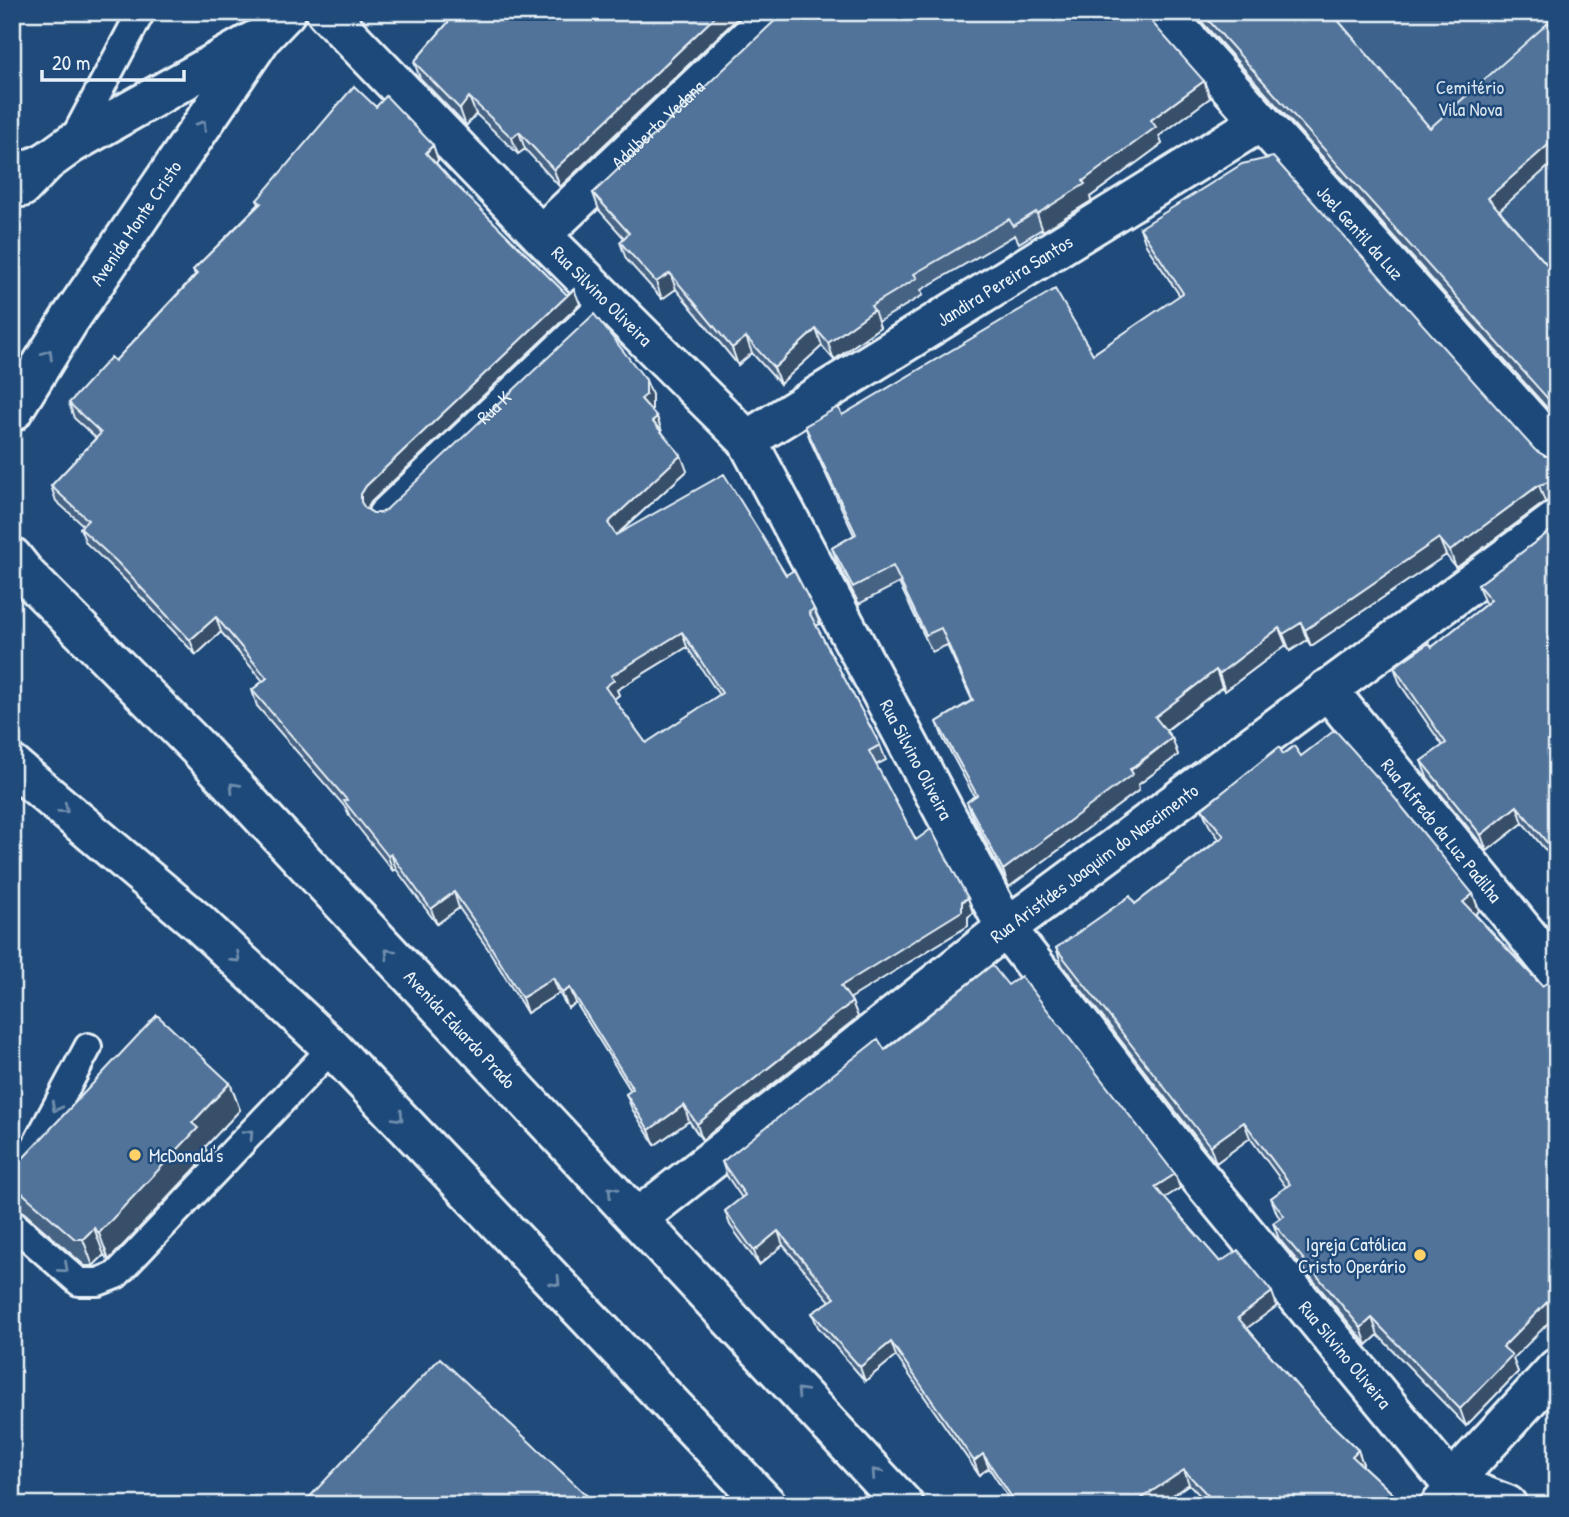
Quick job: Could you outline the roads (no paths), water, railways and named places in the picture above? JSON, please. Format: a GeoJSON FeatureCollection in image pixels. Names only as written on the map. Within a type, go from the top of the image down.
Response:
{"type":"FeatureCollection","features":[{"type":"Feature","properties":{"kind":"street","name":"Rua Silvino Oliveira"},"geometry":{"type":"LineString","coordinates":[[326,12],[541,236],[747,440],[1006,928],[1442,1494],[1507,1505]]}},
{"type":"Feature","properties":{"kind":"street","name":"Adalberto Vedana"},"geometry":{"type":"LineString","coordinates":[[541,236],[776,12]]}},
{"type":"Feature","properties":{"kind":"street","name":"Joel Gentil da Luz"},"geometry":{"type":"LineString","coordinates":[[1163,12],[1557,452]]}},
{"type":"Feature","properties":{"kind":"street","name":"Avenida Monte Cristo"},"geometry":{"type":"LineString","coordinates":[[12,196],[59,153],[274,24]]}},
{"type":"Feature","properties":{"kind":"street","name":"Avenida Monte Cristo"},"geometry":{"type":"LineString","coordinates":[[12,412],[70,319],[274,24]]}},
{"type":"Feature","properties":{"kind":"street","name":"Jandira Pereira Santos"},"geometry":{"type":"LineString","coordinates":[[747,440],[1261,122]]}},
{"type":"Feature","properties":{"kind":"street"},"geometry":{"type":"LineString","coordinates":[[12,178],[59,153]]}},
{"type":"Feature","properties":{"kind":"street","name":"Rua Aristídes Joaquim do Nascimento"},"geometry":{"type":"LineString","coordinates":[[638,1219],[1006,928],[1557,520]]}},
{"type":"Feature","properties":{"kind":"street","name":"Avenida Eduardo Prado"},"geometry":{"type":"LineString","coordinates":[[12,557],[27,576],[200,750],[904,1505]]}},
{"type":"Feature","properties":{"kind":"street","name":"Rua Alfredo da Luz Padilha"},"geometry":{"type":"LineString","coordinates":[[1327,689],[1557,972]]}},
{"type":"Feature","properties":{"kind":"street"},"geometry":{"type":"LineString","coordinates":[[12,765],[199,923],[332,1048],[767,1505]]}},
{"type":"Feature","properties":{"kind":"street"},"geometry":{"type":"LineString","coordinates":[[1442,1494],[1557,1368]]}},
{"type":"Feature","properties":{"kind":"lane"},"geometry":{"type":"LineString","coordinates":[[59,153],[141,12]]}},
{"type":"Feature","properties":{"kind":"lane","name":"Rua K"},"geometry":{"type":"LineString","coordinates":[[382,513],[607,300]]}},
{"type":"Feature","properties":{"kind":"lane"},"geometry":{"type":"LineString","coordinates":[[12,1179],[29,1158],[88,1047]]}},
{"type":"Feature","properties":{"kind":"lane"},"geometry":{"type":"LineString","coordinates":[[12,1223],[79,1282],[98,1282],[116,1275],[332,1048]]}},
{"type":"Feature","properties":{"kind":"place","name":"McDonald's"},"geometry":{"type":"Point","coordinates":[135,1155]}},
{"type":"Feature","properties":{"kind":"place","name":"Igreja Católica Cristo Operário"},"geometry":{"type":"Point","coordinates":[1420,1255]}},
{"type":"Feature","properties":{"kind":"park label","name":"Cemitério Vila Nova"},"geometry":{"type":"Point","coordinates":[1470,98]}}]}
